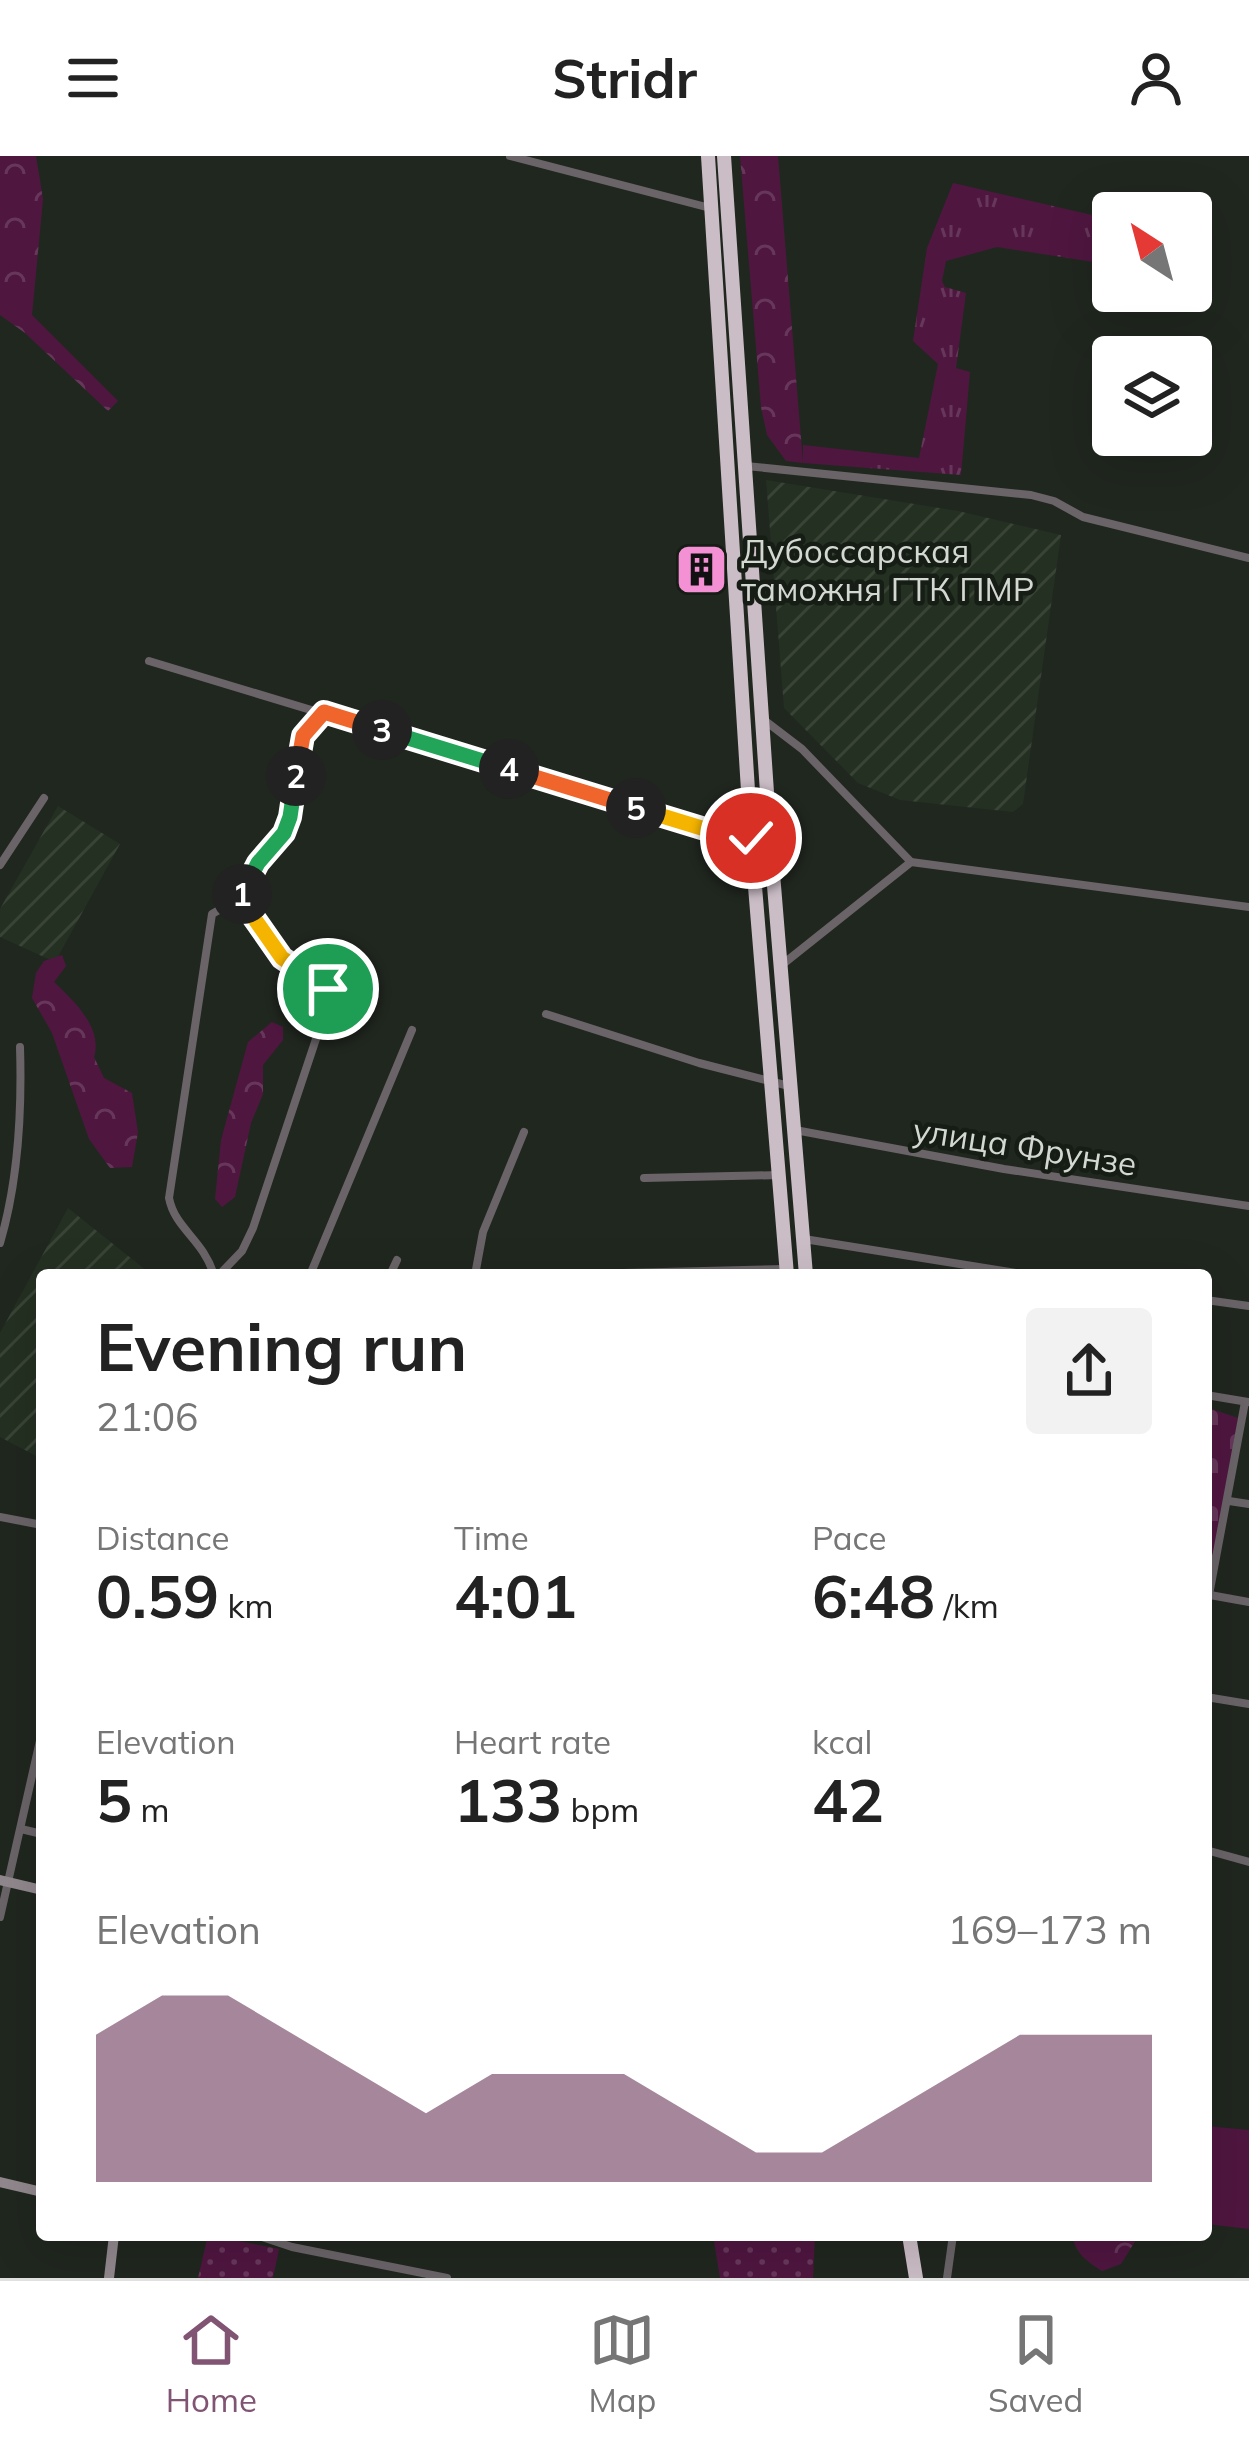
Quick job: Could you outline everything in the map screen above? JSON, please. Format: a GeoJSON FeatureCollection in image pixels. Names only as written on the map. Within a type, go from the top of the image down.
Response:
{"type":"FeatureCollection","features":[{"type":"Feature","properties":{"kind":"highway"},"geometry":{"type":"LineString","coordinates":[[708,156],[720,209],[745,466],[806,1269]]}},
{"type":"Feature","properties":{"kind":"highway"},"geometry":{"type":"LineString","coordinates":[[724,156],[720,209],[751,838],[787,1269]]}},
{"type":"Feature","properties":{"kind":"highway"},"geometry":{"type":"LineString","coordinates":[[906,2241],[916,2278]]}},
{"type":"Feature","properties":{"kind":"street"},"geometry":{"type":"LineString","coordinates":[[510,156],[720,209]]}},
{"type":"Feature","properties":{"kind":"street"},"geometry":{"type":"LineString","coordinates":[[745,466],[1031,495],[1083,517],[1249,558]]}},
{"type":"Feature","properties":{"kind":"street"},"geometry":{"type":"LineString","coordinates":[[149,661],[703,829],[770,837]]}},
{"type":"Feature","properties":{"kind":"street"},"geometry":{"type":"LineString","coordinates":[[213,1269],[173,1214],[169,1198],[212,914],[240,898],[258,863],[284,833],[303,736],[324,712]]}},
{"type":"Feature","properties":{"kind":"street"},"geometry":{"type":"LineString","coordinates":[[764,721],[802,748],[911,862],[1249,907]]}},
{"type":"Feature","properties":{"kind":"street"},"geometry":{"type":"LineString","coordinates":[[0,865],[44,798]]}},
{"type":"Feature","properties":{"kind":"street"},"geometry":{"type":"LineString","coordinates":[[782,965],[911,862]]}},
{"type":"Feature","properties":{"kind":"street"},"geometry":{"type":"LineString","coordinates":[[222,1269],[242,1251],[253,1228],[331,994],[282,958],[240,898]]}},
{"type":"Feature","properties":{"kind":"street"},"geometry":{"type":"LineString","coordinates":[[546,1014],[699,1064],[789,1086]]}},
{"type":"Feature","properties":{"kind":"street"},"geometry":{"type":"LineString","coordinates":[[312,1269],[412,1030]]}},
{"type":"Feature","properties":{"kind":"street"},"geometry":{"type":"LineString","coordinates":[[0,1243],[20,1108],[20,1047]]}},
{"type":"Feature","properties":{"kind":"street","name":"улица Фрунзе"},"geometry":{"type":"LineString","coordinates":[[794,1129],[982,1165],[1249,1206]]}},
{"type":"Feature","properties":{"kind":"street"},"geometry":{"type":"LineString","coordinates":[[476,1269],[483,1232],[524,1132]]}},
{"type":"Feature","properties":{"kind":"street"},"geometry":{"type":"LineString","coordinates":[[644,1178],[781,1175]]}},
{"type":"Feature","properties":{"kind":"street"},"geometry":{"type":"LineString","coordinates":[[803,1239],[990,1269]]}},
{"type":"Feature","properties":{"kind":"street"},"geometry":{"type":"LineString","coordinates":[[393,1269],[397,1260]]}},
{"type":"Feature","properties":{"kind":"street"},"geometry":{"type":"LineString","coordinates":[[1212,1301],[1249,1306]]}},
{"type":"Feature","properties":{"kind":"street"},"geometry":{"type":"LineString","coordinates":[[1212,1396],[1247,1402],[1212,1585]]}},
{"type":"Feature","properties":{"kind":"street"},"geometry":{"type":"LineString","coordinates":[[1229,1501],[1249,1504]]}},
{"type":"Feature","properties":{"kind":"street"},"geometry":{"type":"LineString","coordinates":[[0,1517],[36,1524]]}},
{"type":"Feature","properties":{"kind":"street"},"geometry":{"type":"LineString","coordinates":[[1212,1595],[1249,1602]]}},
{"type":"Feature","properties":{"kind":"street"},"geometry":{"type":"LineString","coordinates":[[1212,1698],[1249,1704]]}},
{"type":"Feature","properties":{"kind":"street"},"geometry":{"type":"LineString","coordinates":[[0,1917],[4,1881],[36,1760]]}},
{"type":"Feature","properties":{"kind":"street"},"geometry":{"type":"LineString","coordinates":[[21,1829],[36,1833]]}},
{"type":"Feature","properties":{"kind":"street"},"geometry":{"type":"LineString","coordinates":[[1212,1852],[1249,1862]]}},
{"type":"Feature","properties":{"kind":"street"},"geometry":{"type":"LineString","coordinates":[[4,1881],[36,1889]]}},
{"type":"Feature","properties":{"kind":"street"},"geometry":{"type":"LineString","coordinates":[[0,2182],[36,2191]]}},
{"type":"Feature","properties":{"kind":"street"},"geometry":{"type":"LineString","coordinates":[[109,2278],[113,2241]]}},
{"type":"Feature","properties":{"kind":"street"},"geometry":{"type":"LineString","coordinates":[[282,2241],[292,2247],[447,2278]]}},
{"type":"Feature","properties":{"kind":"street"},"geometry":{"type":"LineString","coordinates":[[946,2278],[952,2241]]}},
{"type":"Feature","properties":{"kind":"shaded area"},"geometry":{"type":"Polygon","coordinates":[[[766,480],[958,511],[1061,535],[1023,804],[1013,812],[900,800],[858,783],[784,708],[766,480]]]}},
{"type":"Feature","properties":{"kind":"shaded area"},"geometry":{"type":"Polygon","coordinates":[[[58,806],[120,844],[55,962],[0,937],[0,909],[58,806]]]}},
{"type":"Feature","properties":{"kind":"shaded area"},"geometry":{"type":"Polygon","coordinates":[[[68,1208],[144,1269],[36,1269],[36,1456],[0,1437],[0,1333],[68,1208]]]}},
{"type":"Feature","properties":{"kind":"green space"},"geometry":{"type":"Polygon","coordinates":[[[0,156],[36,156],[43,199],[32,315],[118,401],[108,411],[0,315],[0,156]]]}},
{"type":"Feature","properties":{"kind":"green space"},"geometry":{"type":"Polygon","coordinates":[[[740,156],[778,156],[803,463],[786,461],[767,435],[761,407],[740,156]]]}},
{"type":"Feature","properties":{"kind":"green space"},"geometry":{"type":"Polygon","coordinates":[[[953,183],[1092,215],[1092,262],[997,247],[946,261],[945,287],[966,293],[956,368],[970,372],[961,475],[803,463],[803,445],[919,458],[938,364],[913,341],[927,248],[953,183]]]}},
{"type":"Feature","properties":{"kind":"green space"},"geometry":{"type":"Polygon","coordinates":[[[62,955],[66,966],[54,982],[91,1026],[94,1057],[104,1078],[132,1093],[138,1132],[132,1167],[110,1168],[89,1139],[52,1033],[32,998],[36,973],[44,961],[62,955]]]}},
{"type":"Feature","properties":{"kind":"green space"},"geometry":{"type":"Polygon","coordinates":[[[272,1022],[283,1027],[283,1040],[263,1065],[263,1094],[251,1123],[235,1197],[222,1207],[215,1199],[221,1140],[248,1042],[272,1022]]]}},
{"type":"Feature","properties":{"kind":"green space"},"geometry":{"type":"Polygon","coordinates":[[[1212,1409],[1238,1418],[1212,1566],[1212,1409]]]}},
{"type":"Feature","properties":{"kind":"green space"},"geometry":{"type":"Polygon","coordinates":[[[1212,2127],[1249,2130],[1249,2229],[1212,2225],[1212,2127]]]}},
{"type":"Feature","properties":{"kind":"green space"},"geometry":{"type":"Polygon","coordinates":[[[207,2241],[279,2249],[273,2278],[198,2278],[207,2241]]]}},
{"type":"Feature","properties":{"kind":"green space"},"geometry":{"type":"Polygon","coordinates":[[[714,2241],[815,2241],[813,2278],[720,2278],[714,2241]]]}},
{"type":"Feature","properties":{"kind":"green space"},"geometry":{"type":"Polygon","coordinates":[[[1074,2241],[1135,2241],[1121,2264],[1102,2271],[1079,2252],[1074,2241]]]}},
{"type":"Feature","properties":{"kind":"place","name":"Дубоссарская таможня ГТК ПМР"},"geometry":{"type":"Point","coordinates":[702,569]}},
{"type":"Feature","properties":{"kind":"route"},"geometry":{"type":"LineString","coordinates":[[328,989],[282,958],[240,898],[258,863],[284,833],[303,736],[324,712],[703,829],[751,838]]}}]}
